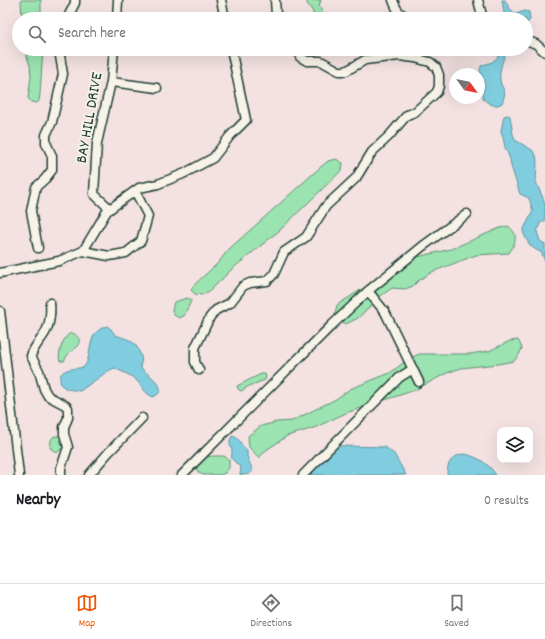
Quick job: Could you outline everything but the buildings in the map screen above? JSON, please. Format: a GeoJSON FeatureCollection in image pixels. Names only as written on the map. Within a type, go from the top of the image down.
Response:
{"type":"FeatureCollection","features":[{"type":"Feature","properties":{"kind":"street"},"geometry":{"type":"LineString","coordinates":[[70,12],[75,0]]}},
{"type":"Feature","properties":{"kind":"street"},"geometry":{"type":"LineString","coordinates":[[117,12],[118,0]]}},
{"type":"Feature","properties":{"kind":"street"},"geometry":{"type":"LineString","coordinates":[[221,0],[224,12]]}},
{"type":"Feature","properties":{"kind":"street"},"geometry":{"type":"LineString","coordinates":[[275,0],[276,12]]}},
{"type":"Feature","properties":{"kind":"street"},"geometry":{"type":"LineString","coordinates":[[393,0],[398,12]]}},
{"type":"Feature","properties":{"kind":"street"},"geometry":{"type":"LineString","coordinates":[[478,0],[481,12]]}},
{"type":"Feature","properties":{"kind":"street"},"geometry":{"type":"LineString","coordinates":[[533,43],[545,52]]}},
{"type":"Feature","properties":{"kind":"street"},"geometry":{"type":"LineString","coordinates":[[38,248],[31,211],[36,187],[52,170],[52,156],[46,143],[46,136],[52,122],[63,74],[60,56]]}},
{"type":"Feature","properties":{"kind":"street","name":"BAY HILL DRIVE"},"geometry":{"type":"LineString","coordinates":[[110,210],[94,194],[97,143],[112,82],[114,56]]}},
{"type":"Feature","properties":{"kind":"street"},"geometry":{"type":"LineString","coordinates":[[83,251],[108,211],[139,188],[158,184],[183,174],[213,158],[230,136],[246,120],[232,56]]}},
{"type":"Feature","properties":{"kind":"street"},"geometry":{"type":"LineString","coordinates":[[198,370],[195,362],[195,348],[210,317],[216,310],[230,303],[243,286],[250,283],[267,281],[274,274],[284,252],[306,237],[326,206],[356,178],[372,152],[389,136],[407,115],[415,112],[437,92],[439,86],[439,76],[436,67],[430,62],[399,56],[365,60],[346,70],[339,71],[321,61],[307,61],[300,56]]}},
{"type":"Feature","properties":{"kind":"street"},"geometry":{"type":"LineString","coordinates":[[112,82],[157,88]]}},
{"type":"Feature","properties":{"kind":"street"},"geometry":{"type":"LineString","coordinates":[[0,273],[58,261],[83,251],[109,256],[126,253],[141,241],[148,216],[135,191]]}},
{"type":"Feature","properties":{"kind":"street"},"geometry":{"type":"LineString","coordinates":[[182,475],[330,326],[368,291],[423,246],[467,214]]}},
{"type":"Feature","properties":{"kind":"street"},"geometry":{"type":"LineString","coordinates":[[368,291],[385,312],[419,382]]}},
{"type":"Feature","properties":{"kind":"street"},"geometry":{"type":"LineString","coordinates":[[50,303],[51,308],[47,328],[34,348],[32,356],[48,396],[68,408],[68,418],[64,426],[64,434],[68,447],[61,468],[61,475]]}},
{"type":"Feature","properties":{"kind":"street"},"geometry":{"type":"LineString","coordinates":[[0,311],[19,475]]}},
{"type":"Feature","properties":{"kind":"street"},"geometry":{"type":"LineString","coordinates":[[303,475],[400,377],[413,369]]}},
{"type":"Feature","properties":{"kind":"street"},"geometry":{"type":"LineString","coordinates":[[89,475],[142,418]]}},
{"type":"Feature","properties":{"kind":"green space"},"geometry":{"type":"Polygon","coordinates":[[[21,0],[41,0],[41,12],[22,12],[21,0]]]}},
{"type":"Feature","properties":{"kind":"green space"},"geometry":{"type":"Polygon","coordinates":[[[307,0],[321,0],[319,6],[322,12],[313,12],[307,3],[307,0]]]}},
{"type":"Feature","properties":{"kind":"green space"},"geometry":{"type":"Polygon","coordinates":[[[27,56],[43,56],[40,94],[39,101],[37,103],[31,102],[28,98],[31,76],[30,65],[27,56]]]}},
{"type":"Feature","properties":{"kind":"green space"},"geometry":{"type":"Polygon","coordinates":[[[336,159],[343,163],[342,170],[280,230],[231,270],[211,290],[202,295],[195,294],[191,290],[193,286],[219,262],[228,250],[316,171],[328,161],[336,159]]]}},
{"type":"Feature","properties":{"kind":"green space"},"geometry":{"type":"Polygon","coordinates":[[[508,226],[515,235],[515,242],[509,253],[476,255],[432,272],[413,286],[405,289],[392,288],[382,295],[358,318],[346,324],[337,321],[335,313],[337,305],[409,259],[451,249],[508,226]]]}},
{"type":"Feature","properties":{"kind":"green space"},"geometry":{"type":"Polygon","coordinates":[[[187,298],[191,301],[184,316],[179,318],[174,315],[172,310],[174,302],[187,298]]]}},
{"type":"Feature","properties":{"kind":"green space"},"geometry":{"type":"Polygon","coordinates":[[[73,333],[79,339],[79,344],[68,354],[64,361],[60,361],[59,355],[63,343],[69,334],[73,333]]]}},
{"type":"Feature","properties":{"kind":"green space"},"geometry":{"type":"Polygon","coordinates":[[[518,340],[522,348],[514,361],[461,368],[447,373],[415,390],[346,413],[314,428],[287,436],[265,451],[259,458],[249,447],[248,436],[261,426],[277,422],[292,421],[336,399],[350,389],[390,373],[407,360],[419,354],[470,354],[489,351],[510,341],[518,340]]]}},
{"type":"Feature","properties":{"kind":"green space"},"geometry":{"type":"Polygon","coordinates":[[[261,374],[265,374],[265,380],[249,386],[241,391],[238,389],[237,386],[261,374]]]}},
{"type":"Feature","properties":{"kind":"green space"},"geometry":{"type":"Polygon","coordinates":[[[54,436],[59,436],[62,439],[63,444],[63,447],[57,453],[50,448],[51,440],[54,436]]]}},
{"type":"Feature","properties":{"kind":"green space"},"geometry":{"type":"Polygon","coordinates":[[[224,456],[229,460],[229,468],[225,473],[220,475],[203,475],[198,472],[195,465],[201,459],[224,456]]]}},
{"type":"Feature","properties":{"kind":"water"},"geometry":{"type":"Polygon","coordinates":[[[502,0],[505,0],[509,8],[514,12],[504,12],[502,0]]]}},
{"type":"Feature","properties":{"kind":"water"},"geometry":{"type":"Polygon","coordinates":[[[498,56],[505,56],[500,72],[500,80],[505,92],[502,103],[497,105],[490,104],[485,100],[485,68],[480,68],[481,66],[492,62],[498,56]]]}},
{"type":"Feature","properties":{"kind":"water"},"geometry":{"type":"Polygon","coordinates":[[[504,116],[510,116],[515,140],[532,150],[536,155],[536,182],[545,203],[545,221],[540,223],[537,232],[540,241],[545,244],[545,261],[541,252],[534,249],[529,244],[523,231],[533,211],[529,198],[520,194],[505,147],[501,131],[504,116]]]}},
{"type":"Feature","properties":{"kind":"water"},"geometry":{"type":"Polygon","coordinates":[[[107,326],[115,335],[130,341],[136,346],[141,357],[140,366],[157,382],[160,390],[158,394],[153,397],[129,375],[114,368],[80,391],[67,389],[61,385],[60,379],[63,372],[70,369],[84,367],[87,363],[92,339],[100,329],[107,326]]]}},
{"type":"Feature","properties":{"kind":"water"},"geometry":{"type":"Polygon","coordinates":[[[232,436],[237,438],[247,450],[247,456],[252,470],[250,474],[240,475],[241,468],[232,459],[230,443],[232,436]]]}},
{"type":"Feature","properties":{"kind":"water"},"geometry":{"type":"Polygon","coordinates":[[[328,447],[385,447],[394,454],[406,475],[300,475],[320,450],[328,447]]]}},
{"type":"Feature","properties":{"kind":"water"},"geometry":{"type":"Polygon","coordinates":[[[465,454],[483,462],[496,475],[447,475],[448,466],[452,460],[457,456],[465,454]]]}}]}
